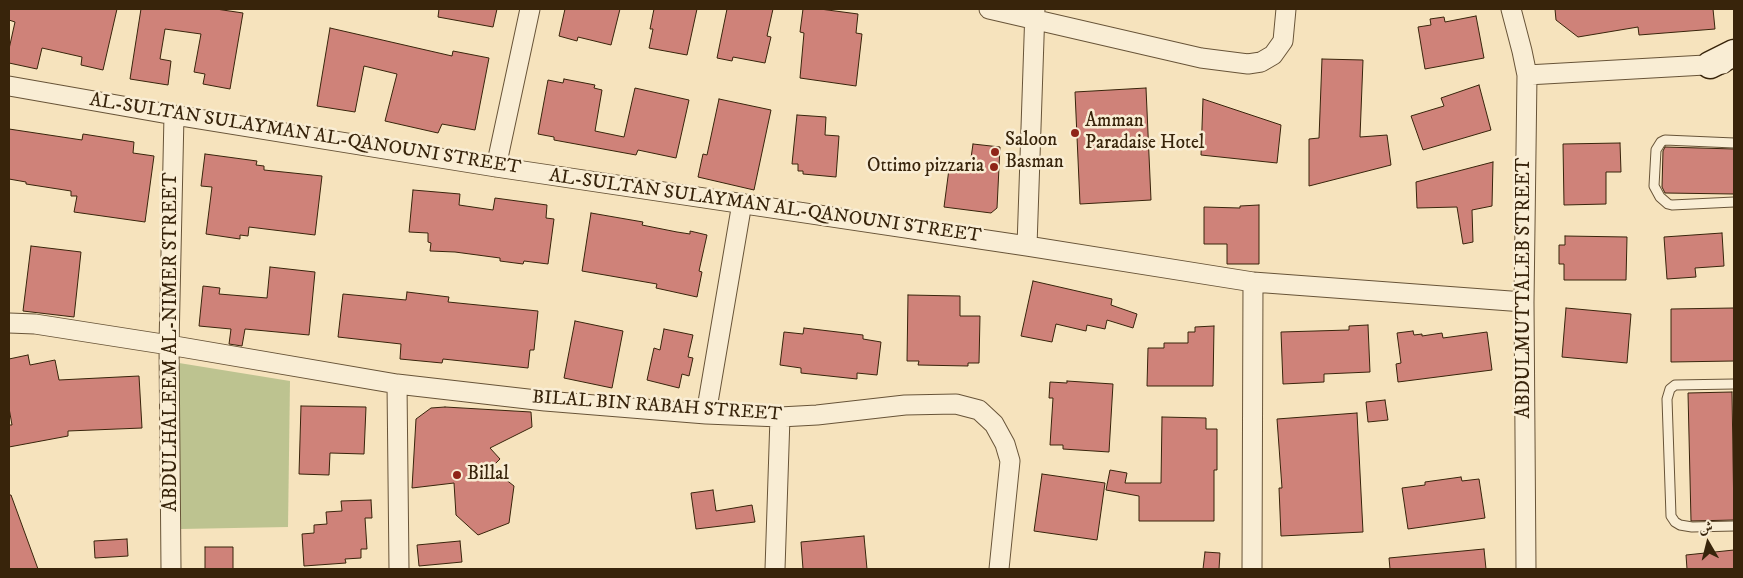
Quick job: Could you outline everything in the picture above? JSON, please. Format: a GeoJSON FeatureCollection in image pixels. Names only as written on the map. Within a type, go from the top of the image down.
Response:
{"type":"FeatureCollection","features":[{"type":"Feature","properties":{"kind":"street"},"geometry":{"type":"LineString","coordinates":[[496,167],[530,9]]}},
{"type":"Feature","properties":{"kind":"street"},"geometry":{"type":"LineString","coordinates":[[989,9],[1035,14],[1201,58],[1248,64],[1261,62],[1272,55],[1283,40],[1286,9]]}},
{"type":"Feature","properties":{"kind":"street","name":"ABDULMUTTALEB STREET"},"geometry":{"type":"LineString","coordinates":[[1511,9],[1527,75],[1524,302],[1526,569]]}},
{"type":"Feature","properties":{"kind":"street"},"geometry":{"type":"LineString","coordinates":[[1027,246],[1035,14]]}},
{"type":"Feature","properties":{"kind":"street"},"geometry":{"type":"LineString","coordinates":[[1527,75],[1722,64],[1734,53]]}},
{"type":"Feature","properties":{"kind":"street","name":"AL-SULTAN SULAYMAN AL-QANOUNI STREET"},"geometry":{"type":"LineString","coordinates":[[9,86],[174,115],[496,167],[1027,246],[1253,282],[1524,302]]}},
{"type":"Feature","properties":{"kind":"street","name":"ABDULHALEEM AL-NIMER STREET"},"geometry":{"type":"LineString","coordinates":[[171,569],[168,345],[174,115]]}},
{"type":"Feature","properties":{"kind":"street"},"geometry":{"type":"LineString","coordinates":[[706,414],[742,203]]}},
{"type":"Feature","properties":{"kind":"street"},"geometry":{"type":"LineString","coordinates":[[1252,569],[1253,282]]}},
{"type":"Feature","properties":{"kind":"street","name":"BILAL BIN RABAH STREET"},"geometry":{"type":"LineString","coordinates":[[9,323],[35,324],[397,384],[545,400],[706,414],[780,417],[818,415],[905,405],[956,404],[979,410],[994,424],[1005,444],[1010,461],[998,569]]}},
{"type":"Feature","properties":{"kind":"street"},"geometry":{"type":"LineString","coordinates":[[397,384],[399,569]]}},
{"type":"Feature","properties":{"kind":"street"},"geometry":{"type":"LineString","coordinates":[[775,569],[780,417]]}},
{"type":"Feature","properties":{"kind":"lane"},"geometry":{"type":"LineString","coordinates":[[1734,144],[1664,140],[1656,150],[1654,186],[1660,196],[1668,204],[1672,205],[1734,202]]}},
{"type":"Feature","properties":{"kind":"lane"},"geometry":{"type":"LineString","coordinates":[[1734,384],[1676,385],[1670,389],[1667,399],[1671,516],[1680,525],[1692,527],[1734,526]]}},
{"type":"Feature","properties":{"kind":"green space"},"geometry":{"type":"Polygon","coordinates":[[[179,363],[290,381],[288,527],[180,529],[179,363]]]}},
{"type":"Feature","properties":{"kind":"building"},"geometry":{"type":"Polygon","coordinates":[[[9,9],[117,9],[103,70],[81,65],[82,57],[42,48],[37,69],[9,63],[9,49],[15,22],[9,20],[9,9]]]}},
{"type":"Feature","properties":{"kind":"building"},"geometry":{"type":"Polygon","coordinates":[[[141,9],[216,9],[243,13],[230,89],[203,84],[205,74],[194,72],[201,34],[165,29],[160,59],[171,61],[168,85],[130,79],[141,9]]]}},
{"type":"Feature","properties":{"kind":"building"},"geometry":{"type":"Polygon","coordinates":[[[439,9],[497,9],[493,27],[438,17],[439,9]]]}},
{"type":"Feature","properties":{"kind":"building"},"geometry":{"type":"Polygon","coordinates":[[[565,9],[620,9],[611,45],[578,37],[577,41],[559,36],[565,9]]]}},
{"type":"Feature","properties":{"kind":"building"},"geometry":{"type":"Polygon","coordinates":[[[654,9],[697,9],[687,55],[649,48],[653,29],[650,29],[654,9]]]}},
{"type":"Feature","properties":{"kind":"building"},"geometry":{"type":"Polygon","coordinates":[[[727,9],[773,9],[767,36],[771,37],[765,63],[733,57],[732,61],[717,58],[727,9]]]}},
{"type":"Feature","properties":{"kind":"building"},"geometry":{"type":"Polygon","coordinates":[[[803,9],[820,9],[858,14],[856,33],[862,34],[856,86],[800,78],[804,33],[800,32],[803,9]]]}},
{"type":"Feature","properties":{"kind":"building"},"geometry":{"type":"Polygon","coordinates":[[[1555,9],[1713,9],[1715,29],[1639,35],[1638,27],[1578,37],[1556,20],[1555,9]]]}},
{"type":"Feature","properties":{"kind":"building"},"geometry":{"type":"Polygon","coordinates":[[[1476,16],[1484,58],[1425,69],[1418,27],[1431,25],[1430,19],[1444,17],[1445,22],[1476,16]]]}},
{"type":"Feature","properties":{"kind":"building"},"geometry":{"type":"Polygon","coordinates":[[[330,28],[452,56],[453,51],[489,58],[475,130],[442,124],[438,133],[385,121],[397,74],[364,66],[355,112],[317,106],[330,28]]]}},
{"type":"Feature","properties":{"kind":"building"},"geometry":{"type":"Polygon","coordinates":[[[1322,59],[1363,60],[1360,137],[1387,135],[1391,165],[1309,186],[1309,139],[1319,138],[1322,59]]]}},
{"type":"Feature","properties":{"kind":"building"},"geometry":{"type":"Polygon","coordinates":[[[564,79],[595,85],[594,88],[602,90],[595,131],[624,137],[635,88],[689,100],[676,158],[638,150],[636,155],[554,140],[554,137],[538,134],[548,80],[563,83],[564,79]]]}},
{"type":"Feature","properties":{"kind":"building"},"geometry":{"type":"Polygon","coordinates":[[[1479,85],[1491,130],[1423,150],[1411,116],[1444,106],[1441,98],[1479,85]]]}},
{"type":"Feature","properties":{"kind":"building"},"geometry":{"type":"Polygon","coordinates":[[[1146,88],[1151,200],[1080,204],[1075,92],[1146,88]]]}},
{"type":"Feature","properties":{"kind":"building"},"geometry":{"type":"Polygon","coordinates":[[[719,99],[771,110],[754,190],[698,177],[703,154],[707,155],[719,99]]]}},
{"type":"Feature","properties":{"kind":"building"},"geometry":{"type":"Polygon","coordinates":[[[1203,99],[1281,125],[1277,163],[1201,155],[1203,99]]]}},
{"type":"Feature","properties":{"kind":"building"},"geometry":{"type":"Polygon","coordinates":[[[797,115],[826,117],[825,135],[839,136],[836,177],[803,174],[803,171],[798,171],[798,164],[792,164],[797,115]]]}},
{"type":"Feature","properties":{"kind":"building"},"geometry":{"type":"Polygon","coordinates":[[[9,129],[82,140],[83,134],[134,142],[133,153],[154,156],[145,222],[74,212],[77,196],[71,196],[71,191],[26,184],[26,182],[9,179],[9,129]]]}},
{"type":"Feature","properties":{"kind":"building"},"geometry":{"type":"Polygon","coordinates":[[[1620,143],[1621,172],[1606,172],[1606,204],[1564,205],[1563,144],[1620,143]]]}},
{"type":"Feature","properties":{"kind":"building"},"geometry":{"type":"Polygon","coordinates":[[[973,144],[1000,147],[997,208],[991,213],[944,207],[949,169],[969,172],[973,144]]]}},
{"type":"Feature","properties":{"kind":"building"},"geometry":{"type":"Polygon","coordinates":[[[1665,147],[1734,149],[1734,194],[1665,193],[1662,187],[1663,151],[1665,147]]]}},
{"type":"Feature","properties":{"kind":"building"},"geometry":{"type":"Polygon","coordinates":[[[205,154],[257,161],[256,165],[264,166],[264,170],[322,176],[315,235],[249,227],[248,236],[240,235],[240,239],[206,234],[212,187],[201,186],[205,154]]]}},
{"type":"Feature","properties":{"kind":"building"},"geometry":{"type":"Polygon","coordinates":[[[1493,162],[1492,206],[1472,210],[1473,242],[1463,244],[1457,207],[1417,208],[1416,182],[1493,162]]]}},
{"type":"Feature","properties":{"kind":"building"},"geometry":{"type":"Polygon","coordinates":[[[413,190],[460,194],[459,205],[493,210],[495,198],[547,205],[546,218],[554,219],[548,264],[524,261],[523,264],[500,261],[500,258],[430,251],[431,243],[428,242],[428,233],[409,232],[413,190]]]}},
{"type":"Feature","properties":{"kind":"building"},"geometry":{"type":"Polygon","coordinates":[[[1259,205],[1259,264],[1227,264],[1227,244],[1204,244],[1204,207],[1240,208],[1240,206],[1259,205]]]}},
{"type":"Feature","properties":{"kind":"building"},"geometry":{"type":"Polygon","coordinates":[[[591,213],[643,222],[642,225],[677,232],[690,234],[690,231],[707,235],[699,271],[702,272],[697,297],[656,288],[657,284],[582,271],[591,213]]]}},
{"type":"Feature","properties":{"kind":"building"},"geometry":{"type":"Polygon","coordinates":[[[1722,233],[1724,266],[1695,268],[1696,277],[1667,279],[1664,237],[1722,233]]]}},
{"type":"Feature","properties":{"kind":"building"},"geometry":{"type":"Polygon","coordinates":[[[1565,236],[1627,237],[1626,280],[1564,280],[1564,264],[1559,264],[1559,245],[1565,245],[1565,236]]]}},
{"type":"Feature","properties":{"kind":"building"},"geometry":{"type":"Polygon","coordinates":[[[31,246],[81,252],[74,317],[23,311],[31,246]]]}},
{"type":"Feature","properties":{"kind":"building"},"geometry":{"type":"Polygon","coordinates":[[[270,267],[315,272],[309,335],[245,329],[242,346],[229,344],[231,329],[199,326],[203,286],[220,288],[219,294],[267,298],[270,267]]]}},
{"type":"Feature","properties":{"kind":"building"},"geometry":{"type":"Polygon","coordinates":[[[1033,281],[1112,299],[1111,305],[1137,314],[1133,328],[1107,320],[1105,329],[1087,325],[1086,331],[1056,324],[1052,342],[1021,336],[1033,281]]]}},
{"type":"Feature","properties":{"kind":"building"},"geometry":{"type":"Polygon","coordinates":[[[407,292],[449,297],[448,302],[538,311],[534,350],[530,350],[528,368],[443,359],[442,363],[400,359],[401,344],[338,337],[343,294],[406,300],[407,292]]]}},
{"type":"Feature","properties":{"kind":"building"},"geometry":{"type":"Polygon","coordinates":[[[908,295],[960,296],[960,316],[980,316],[979,363],[968,363],[968,366],[918,365],[919,361],[907,361],[908,295]]]}},
{"type":"Feature","properties":{"kind":"building"},"geometry":{"type":"Polygon","coordinates":[[[1566,308],[1631,314],[1627,363],[1562,357],[1566,308]]]}},
{"type":"Feature","properties":{"kind":"building"},"geometry":{"type":"Polygon","coordinates":[[[1734,308],[1734,361],[1671,362],[1671,309],[1734,308]]]}},
{"type":"Feature","properties":{"kind":"building"},"geometry":{"type":"Polygon","coordinates":[[[575,321],[623,331],[612,388],[564,378],[575,321]]]}},
{"type":"Feature","properties":{"kind":"building"},"geometry":{"type":"Polygon","coordinates":[[[1368,325],[1370,372],[1324,374],[1324,382],[1283,384],[1281,332],[1349,330],[1349,326],[1368,325]]]}},
{"type":"Feature","properties":{"kind":"building"},"geometry":{"type":"Polygon","coordinates":[[[1214,326],[1213,386],[1147,386],[1148,348],[1164,348],[1164,343],[1188,343],[1188,332],[1195,332],[1195,327],[1214,326]]]}},
{"type":"Feature","properties":{"kind":"building"},"geometry":{"type":"Polygon","coordinates":[[[804,328],[863,335],[863,339],[881,342],[877,375],[857,373],[857,379],[801,373],[801,368],[780,365],[784,332],[803,334],[804,328]]]}},
{"type":"Feature","properties":{"kind":"building"},"geometry":{"type":"Polygon","coordinates":[[[664,329],[693,335],[688,357],[693,358],[689,376],[682,374],[679,388],[647,380],[654,348],[660,350],[664,329]]]}},
{"type":"Feature","properties":{"kind":"building"},"geometry":{"type":"Polygon","coordinates":[[[1413,331],[1414,335],[1422,334],[1422,336],[1442,333],[1443,338],[1487,332],[1492,370],[1398,382],[1396,364],[1401,363],[1397,333],[1413,331]]]}},
{"type":"Feature","properties":{"kind":"building"},"geometry":{"type":"Polygon","coordinates":[[[28,355],[30,365],[55,360],[59,380],[139,376],[142,428],[68,431],[68,436],[9,447],[9,425],[12,425],[9,408],[9,359],[28,355]]]}},
{"type":"Feature","properties":{"kind":"building"},"geometry":{"type":"Polygon","coordinates":[[[1067,381],[1113,384],[1109,452],[1063,449],[1063,445],[1050,445],[1053,398],[1049,398],[1050,382],[1067,383],[1067,381]]]}},
{"type":"Feature","properties":{"kind":"building"},"geometry":{"type":"Polygon","coordinates":[[[1732,392],[1734,520],[1691,521],[1688,393],[1732,392]]]}},
{"type":"Feature","properties":{"kind":"building"},"geometry":{"type":"Polygon","coordinates":[[[1385,400],[1388,420],[1368,422],[1366,402],[1385,400]]]}},
{"type":"Feature","properties":{"kind":"building"},"geometry":{"type":"Polygon","coordinates":[[[301,406],[366,407],[364,454],[330,453],[329,475],[299,474],[301,406]]]}},
{"type":"Feature","properties":{"kind":"building","name":"Billal"},"geometry":{"type":"Polygon","coordinates":[[[445,407],[531,412],[532,427],[490,448],[500,459],[491,468],[514,486],[509,523],[478,535],[456,515],[454,483],[412,488],[416,419],[431,408],[445,407]]]}},
{"type":"Feature","properties":{"kind":"building"},"geometry":{"type":"Polygon","coordinates":[[[1357,413],[1363,532],[1281,536],[1279,488],[1282,488],[1277,419],[1357,413]]]}},
{"type":"Feature","properties":{"kind":"building"},"geometry":{"type":"Polygon","coordinates":[[[1162,417],[1206,418],[1206,429],[1217,429],[1217,470],[1214,470],[1214,521],[1139,521],[1139,496],[1106,490],[1110,470],[1127,473],[1125,483],[1161,483],[1162,417]]]}},
{"type":"Feature","properties":{"kind":"building"},"geometry":{"type":"Polygon","coordinates":[[[1042,474],[1105,483],[1097,540],[1034,531],[1042,474]]]}},
{"type":"Feature","properties":{"kind":"building"},"geometry":{"type":"Polygon","coordinates":[[[1461,477],[1462,481],[1479,479],[1485,518],[1408,529],[1402,488],[1425,485],[1425,482],[1461,477]]]}},
{"type":"Feature","properties":{"kind":"building"},"geometry":{"type":"Polygon","coordinates":[[[713,490],[716,511],[752,505],[755,522],[696,529],[691,493],[713,490]]]}},
{"type":"Feature","properties":{"kind":"building"},"geometry":{"type":"Polygon","coordinates":[[[9,495],[11,495],[38,569],[9,569],[9,495]]]}},
{"type":"Feature","properties":{"kind":"building"},"geometry":{"type":"Polygon","coordinates":[[[371,500],[372,518],[365,518],[367,549],[361,549],[361,558],[345,559],[346,563],[304,566],[302,534],[314,533],[314,525],[327,524],[326,512],[342,511],[341,501],[371,500]]]}},
{"type":"Feature","properties":{"kind":"building"},"geometry":{"type":"Polygon","coordinates":[[[864,536],[867,569],[803,569],[801,542],[864,536]]]}},
{"type":"Feature","properties":{"kind":"building"},"geometry":{"type":"Polygon","coordinates":[[[127,539],[128,556],[95,558],[94,541],[127,539]]]}},
{"type":"Feature","properties":{"kind":"building"},"geometry":{"type":"Polygon","coordinates":[[[460,541],[462,562],[419,566],[417,545],[460,541]]]}},
{"type":"Feature","properties":{"kind":"building"},"geometry":{"type":"Polygon","coordinates":[[[205,547],[233,547],[233,569],[205,569],[205,547]]]}},
{"type":"Feature","properties":{"kind":"building"},"geometry":{"type":"Polygon","coordinates":[[[1484,549],[1486,569],[1390,569],[1389,558],[1484,549]]]}},
{"type":"Feature","properties":{"kind":"building"},"geometry":{"type":"Polygon","coordinates":[[[1734,550],[1734,569],[1687,569],[1686,555],[1734,550]]]}},
{"type":"Feature","properties":{"kind":"building"},"geometry":{"type":"Polygon","coordinates":[[[1205,552],[1220,553],[1219,569],[1203,569],[1205,552]]]}},
{"type":"Feature","properties":{"kind":"place","name":"Amman Paradaise Hotel"},"geometry":{"type":"Point","coordinates":[1075,133]}},
{"type":"Feature","properties":{"kind":"place","name":"Saloon Basman"},"geometry":{"type":"Point","coordinates":[995,152]}},
{"type":"Feature","properties":{"kind":"place","name":"Ottimo pizzaria"},"geometry":{"type":"Point","coordinates":[994,167]}},
{"type":"Feature","properties":{"kind":"place","name":"Billal"},"geometry":{"type":"Point","coordinates":[457,475]}}]}
